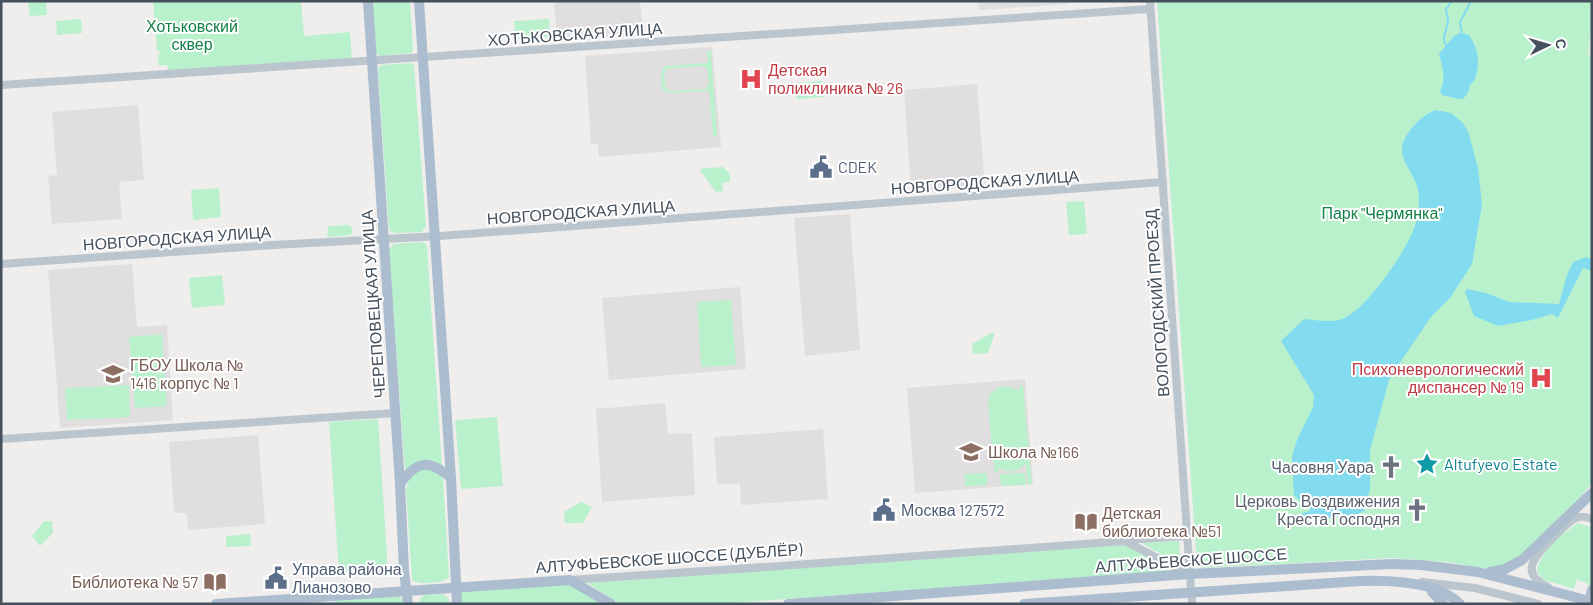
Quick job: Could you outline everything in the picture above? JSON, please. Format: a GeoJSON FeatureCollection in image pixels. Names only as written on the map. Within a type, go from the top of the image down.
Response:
{"type":"FeatureCollection","features":[{"type":"Feature","properties":{"kind":"main road","name":"ЧЕРЕПОВЕЦКАЯ УЛИЦА"},"geometry":{"type":"LineString","coordinates":[[368,1],[400,484],[402,543],[408,604]]}},
{"type":"Feature","properties":{"kind":"main road"},"geometry":{"type":"LineString","coordinates":[[419,1],[451,478],[457,604]]}},
{"type":"Feature","properties":{"kind":"main road"},"geometry":{"type":"LineString","coordinates":[[400,484],[411,470],[422,464],[438,468],[451,478]]}},
{"type":"Feature","properties":{"kind":"main road"},"geometry":{"type":"LineString","coordinates":[[1478,572],[1505,570],[1522,560],[1592,493]]}},
{"type":"Feature","properties":{"kind":"main road","name":"АЛТУФЬЕВСКОЕ ШОССЕ"},"geometry":{"type":"LineString","coordinates":[[788,604],[1189,574],[1392,564],[1421,565],[1478,572],[1592,602]]}},
{"type":"Feature","properties":{"kind":"main road"},"geometry":{"type":"LineString","coordinates":[[570,580],[611,604]]}},
{"type":"Feature","properties":{"kind":"main road","name":"АЛТУФЬЕВСКОЕ ШОССЕ (ДУБЛЁР)"},"geometry":{"type":"LineString","coordinates":[[216,604],[570,580]]}},
{"type":"Feature","properties":{"kind":"main road"},"geometry":{"type":"LineString","coordinates":[[1392,580],[1420,584],[1449,595],[1460,604]]}},
{"type":"Feature","properties":{"kind":"main road","name":"АЛТУФЬЕВСКОЕ ШОССЕ"},"geometry":{"type":"LineString","coordinates":[[1024,604],[1392,580]]}},
{"type":"Feature","properties":{"kind":"main road"},"geometry":{"type":"LineString","coordinates":[[1427,588],[1443,604]]}},
{"type":"Feature","properties":{"kind":"main road"},"geometry":{"type":"LineString","coordinates":[[1588,604],[1592,590]]}},
{"type":"Feature","properties":{"kind":"street","name":"ХОТЬКОВСКАЯ УЛИЦА"},"geometry":{"type":"LineString","coordinates":[[1,85],[372,62],[1150,5]]}},
{"type":"Feature","properties":{"kind":"street","name":"ВОЛОГОДСКИЙ ПРОЕЗД"},"geometry":{"type":"LineString","coordinates":[[1150,5],[1192,604]]}},
{"type":"Feature","properties":{"kind":"street","name":"НОВГОРОДСКАЯ УЛИЦА"},"geometry":{"type":"LineString","coordinates":[[1,264],[384,240],[1163,182]]}},
{"type":"Feature","properties":{"kind":"street"},"geometry":{"type":"LineString","coordinates":[[1,439],[395,413]]}},
{"type":"Feature","properties":{"kind":"street"},"geometry":{"type":"LineString","coordinates":[[1559,593],[1534,579],[1532,562],[1538,553],[1569,522],[1583,517],[1592,519]]}},
{"type":"Feature","properties":{"kind":"street","name":"АЛТУФЬЕВСКОЕ ШОССЕ (ДУБЛЁР)"},"geometry":{"type":"LineString","coordinates":[[570,580],[766,568],[1187,536]]}},
{"type":"Feature","properties":{"kind":"street"},"geometry":{"type":"LineString","coordinates":[[1124,540],[1189,574]]}},
{"type":"Feature","properties":{"kind":"street","name":"АЛТУФЬЕВСКОЕ ШОССЕ"},"geometry":{"type":"LineString","coordinates":[[1392,580],[1468,587],[1537,604]]}},
{"type":"Feature","properties":{"kind":"street"},"geometry":{"type":"LineString","coordinates":[[1521,604],[1537,604]]}},
{"type":"Feature","properties":{"kind":"shaded area"},"geometry":{"type":"Polygon","coordinates":[[[554,1],[640,1],[643,35],[557,40],[554,1]]]}},
{"type":"Feature","properties":{"kind":"shaded area"},"geometry":{"type":"Polygon","coordinates":[[[978,1],[1069,1],[1069,4],[979,10],[978,1]]]}},
{"type":"Feature","properties":{"kind":"shaded area"},"geometry":{"type":"Polygon","coordinates":[[[712,47],[721,147],[599,157],[598,144],[591,144],[585,56],[712,47]]]}},
{"type":"Feature","properties":{"kind":"shaded area"},"geometry":{"type":"Polygon","coordinates":[[[977,84],[985,186],[911,192],[904,90],[977,84]]]}},
{"type":"Feature","properties":{"kind":"shaded area"},"geometry":{"type":"Polygon","coordinates":[[[138,105],[144,180],[119,182],[122,219],[52,224],[48,176],[57,175],[52,112],[138,105]]]}},
{"type":"Feature","properties":{"kind":"shaded area"},"geometry":{"type":"Polygon","coordinates":[[[850,214],[860,350],[805,356],[794,218],[850,214]]]}},
{"type":"Feature","properties":{"kind":"shaded area","name":"ГБОУ Школа № 1416 корпус № 1"},"geometry":{"type":"Polygon","coordinates":[[[132,264],[137,327],[167,325],[173,420],[60,428],[48,270],[132,264]]]}},
{"type":"Feature","properties":{"kind":"shaded area"},"geometry":{"type":"Polygon","coordinates":[[[740,287],[746,369],[609,380],[602,298],[740,287]]]}},
{"type":"Feature","properties":{"kind":"shaded area","name":"Школа №166"},"geometry":{"type":"Polygon","coordinates":[[[1025,379],[1033,484],[915,493],[907,388],[1025,379]]]}},
{"type":"Feature","properties":{"kind":"shaded area"},"geometry":{"type":"Polygon","coordinates":[[[665,403],[668,434],[692,433],[695,495],[602,502],[596,409],[665,403]]]}},
{"type":"Feature","properties":{"kind":"shaded area"},"geometry":{"type":"Polygon","coordinates":[[[823,429],[828,499],[741,505],[740,483],[717,485],[714,437],[823,429]]]}},
{"type":"Feature","properties":{"kind":"shaded area"},"geometry":{"type":"Polygon","coordinates":[[[258,435],[265,524],[188,530],[187,513],[174,513],[169,442],[258,435]]]}},
{"type":"Feature","properties":{"kind":"green space"},"geometry":{"type":"Polygon","coordinates":[[[28,1],[46,1],[47,15],[30,16],[28,1]]]}},
{"type":"Feature","properties":{"kind":"green space","name":"Хотьковский сквер"},"geometry":{"type":"Polygon","coordinates":[[[153,1],[301,1],[304,36],[350,32],[352,59],[168,71],[167,65],[159,66],[158,55],[160,55],[159,51],[157,51],[153,1]]]}},
{"type":"Feature","properties":{"kind":"green space"},"geometry":{"type":"Polygon","coordinates":[[[373,1],[410,1],[412,53],[380,56],[376,53],[373,1]]]}},
{"type":"Feature","properties":{"kind":"green space","name":"Парк \"Чермянка\""},"geometry":{"type":"Polygon","coordinates":[[[1157,1],[1592,1],[1592,21],[1588,54],[1592,57],[1592,483],[1566,515],[1517,560],[1493,570],[1448,562],[1391,558],[1202,568],[1197,565],[1157,1]]]}},
{"type":"Feature","properties":{"kind":"green space"},"geometry":{"type":"Polygon","coordinates":[[[81,19],[82,33],[57,35],[56,21],[81,19]]]}},
{"type":"Feature","properties":{"kind":"green space"},"geometry":{"type":"Polygon","coordinates":[[[549,19],[550,37],[516,39],[514,21],[549,19]]]}},
{"type":"Feature","properties":{"kind":"green space"},"geometry":{"type":"Polygon","coordinates":[[[707,51],[711,51],[717,136],[713,136],[709,91],[668,93],[663,90],[661,81],[661,74],[665,66],[708,63],[707,51]],[[703,66],[666,69],[664,76],[666,89],[671,91],[706,89],[709,84],[707,68],[703,66]]]}},
{"type":"Feature","properties":{"kind":"green space"},"geometry":{"type":"Polygon","coordinates":[[[412,63],[414,66],[426,226],[422,232],[394,233],[389,230],[378,68],[381,65],[412,63]]]}},
{"type":"Feature","properties":{"kind":"green space"},"geometry":{"type":"Polygon","coordinates":[[[822,81],[824,97],[797,99],[796,83],[822,81]]]}},
{"type":"Feature","properties":{"kind":"green space"},"geometry":{"type":"Polygon","coordinates":[[[723,167],[730,174],[730,182],[722,183],[723,191],[716,192],[699,169],[723,167]]]}},
{"type":"Feature","properties":{"kind":"green space"},"geometry":{"type":"Polygon","coordinates":[[[219,188],[221,217],[193,220],[191,190],[219,188]]]}},
{"type":"Feature","properties":{"kind":"green space"},"geometry":{"type":"Polygon","coordinates":[[[1084,201],[1087,234],[1069,235],[1066,202],[1084,201]]]}},
{"type":"Feature","properties":{"kind":"green space"},"geometry":{"type":"Polygon","coordinates":[[[349,225],[353,229],[351,235],[329,237],[327,235],[328,227],[330,226],[349,225]]]}},
{"type":"Feature","properties":{"kind":"green space"},"geometry":{"type":"Polygon","coordinates":[[[425,243],[427,247],[442,467],[423,461],[415,463],[405,470],[389,249],[394,244],[425,243]]]}},
{"type":"Feature","properties":{"kind":"green space"},"geometry":{"type":"Polygon","coordinates":[[[222,275],[225,305],[192,308],[189,278],[222,275]]]}},
{"type":"Feature","properties":{"kind":"green space"},"geometry":{"type":"Polygon","coordinates":[[[731,300],[736,365],[701,367],[697,302],[731,300]]]}},
{"type":"Feature","properties":{"kind":"green space"},"geometry":{"type":"Polygon","coordinates":[[[991,333],[995,333],[988,353],[973,354],[972,344],[991,333]]]}},
{"type":"Feature","properties":{"kind":"green space"},"geometry":{"type":"Polygon","coordinates":[[[162,334],[167,406],[135,408],[129,337],[162,334]]]}},
{"type":"Feature","properties":{"kind":"green space"},"geometry":{"type":"Polygon","coordinates":[[[129,385],[130,417],[67,420],[65,388],[129,385]]]}},
{"type":"Feature","properties":{"kind":"green space"},"geometry":{"type":"Polygon","coordinates":[[[1023,385],[1032,484],[1028,484],[1026,464],[1012,471],[998,467],[998,472],[994,473],[994,465],[996,465],[993,461],[988,401],[992,392],[1000,387],[1010,387],[1019,391],[1019,386],[1023,385]]]}},
{"type":"Feature","properties":{"kind":"green space"},"geometry":{"type":"Polygon","coordinates":[[[497,417],[503,486],[461,489],[455,420],[497,417]]]}},
{"type":"Feature","properties":{"kind":"green space"},"geometry":{"type":"Polygon","coordinates":[[[378,419],[388,571],[339,574],[329,422],[378,419]]]}},
{"type":"Feature","properties":{"kind":"green space"},"geometry":{"type":"Polygon","coordinates":[[[426,468],[439,473],[443,479],[449,577],[442,581],[420,583],[412,580],[406,489],[410,476],[426,468]]]}},
{"type":"Feature","properties":{"kind":"green space"},"geometry":{"type":"Polygon","coordinates":[[[987,473],[987,485],[965,486],[964,474],[987,473]]]}},
{"type":"Feature","properties":{"kind":"green space"},"geometry":{"type":"Polygon","coordinates":[[[1025,473],[1026,485],[1001,486],[1000,474],[1025,473]]]}},
{"type":"Feature","properties":{"kind":"green space"},"geometry":{"type":"Polygon","coordinates":[[[581,502],[592,507],[583,523],[565,523],[564,512],[581,502]]]}},
{"type":"Feature","properties":{"kind":"green space"},"geometry":{"type":"Polygon","coordinates":[[[44,521],[52,521],[53,533],[40,546],[32,536],[44,521]]]}},
{"type":"Feature","properties":{"kind":"green space"},"geometry":{"type":"Polygon","coordinates":[[[1578,523],[1592,527],[1592,582],[1589,593],[1588,584],[1577,579],[1574,589],[1544,580],[1537,572],[1542,557],[1552,544],[1578,523]]]}},
{"type":"Feature","properties":{"kind":"green space"},"geometry":{"type":"Polygon","coordinates":[[[250,534],[251,546],[226,547],[226,536],[250,534]]]}},
{"type":"Feature","properties":{"kind":"green space"},"geometry":{"type":"Polygon","coordinates":[[[1179,541],[1181,565],[1141,543],[1179,541]]]}},
{"type":"Feature","properties":{"kind":"green space"},"geometry":{"type":"Polygon","coordinates":[[[1124,544],[1173,571],[717,604],[620,604],[587,583],[1124,544]]]}},
{"type":"Feature","properties":{"kind":"green space"},"geometry":{"type":"Polygon","coordinates":[[[569,583],[606,604],[461,604],[461,591],[569,583]]]}},
{"type":"Feature","properties":{"kind":"green space"},"geometry":{"type":"Polygon","coordinates":[[[443,594],[449,599],[449,604],[419,604],[420,599],[424,595],[443,594]]]}},
{"type":"Feature","properties":{"kind":"green space"},"geometry":{"type":"Polygon","coordinates":[[[399,595],[405,604],[335,604],[335,599],[399,595]]]}},
{"type":"Feature","properties":{"kind":"water"},"geometry":{"type":"Polygon","coordinates":[[[1460,33],[1469,35],[1478,58],[1478,69],[1474,81],[1463,99],[1442,95],[1440,91],[1444,78],[1439,54],[1454,36],[1460,33]]]}},
{"type":"Feature","properties":{"kind":"water"},"geometry":{"type":"Polygon","coordinates":[[[1436,110],[1451,113],[1462,122],[1468,131],[1478,168],[1482,204],[1472,264],[1450,298],[1431,317],[1389,380],[1370,450],[1370,489],[1364,511],[1358,514],[1321,519],[1294,495],[1292,457],[1297,440],[1313,407],[1314,395],[1281,341],[1304,319],[1333,321],[1351,314],[1372,294],[1393,267],[1413,231],[1419,209],[1417,187],[1402,152],[1403,142],[1414,125],[1436,110]]]}},
{"type":"Feature","properties":{"kind":"water"},"geometry":{"type":"Polygon","coordinates":[[[1586,257],[1592,259],[1592,271],[1583,268],[1558,318],[1552,314],[1532,320],[1498,326],[1474,316],[1465,292],[1467,289],[1486,293],[1509,302],[1559,304],[1567,275],[1573,262],[1586,257]]]}},
{"type":"Feature","properties":{"kind":"waterway"},"geometry":{"type":"LineString","coordinates":[[1447,46],[1444,40],[1448,22],[1446,9],[1452,1]]}},
{"type":"Feature","properties":{"kind":"waterway"},"geometry":{"type":"LineString","coordinates":[[1462,36],[1460,22],[1471,1]]}},
{"type":"Feature","properties":{"kind":"waterway"},"geometry":{"type":"LineString","coordinates":[[1299,520],[1315,515],[1319,502]]}},
{"type":"Feature","properties":{"kind":"place","name":"Детская поликлиника № 26"},"geometry":{"type":"Point","coordinates":[751,79]}},
{"type":"Feature","properties":{"kind":"place","name":"CDEK"},"geometry":{"type":"Point","coordinates":[821,167]}},
{"type":"Feature","properties":{"kind":"place","name":"ГБОУ Школа № 1416 корпус № 1"},"geometry":{"type":"Point","coordinates":[113,374]}},
{"type":"Feature","properties":{"kind":"place","name":"Психоневрологический диспансер № 19"},"geometry":{"type":"Point","coordinates":[1541,378]}},
{"type":"Feature","properties":{"kind":"place","name":"Школа №166"},"geometry":{"type":"Point","coordinates":[971,452]}},
{"type":"Feature","properties":{"kind":"place","name":"Altufyevo Estate"},"geometry":{"type":"Point","coordinates":[1427,464]}},
{"type":"Feature","properties":{"kind":"place","name":"Часовня Уара"},"geometry":{"type":"Point","coordinates":[1391,467]}},
{"type":"Feature","properties":{"kind":"place","name":"Москва 127572"},"geometry":{"type":"Point","coordinates":[884,510]}},
{"type":"Feature","properties":{"kind":"place","name":"Церковь Воздвижения Креста Господня"},"geometry":{"type":"Point","coordinates":[1417,510]}},
{"type":"Feature","properties":{"kind":"place","name":"Детская библиотека №51"},"geometry":{"type":"Point","coordinates":[1086,522]}},
{"type":"Feature","properties":{"kind":"place","name":"Управа района Лианозово"},"geometry":{"type":"Point","coordinates":[276,578]}},
{"type":"Feature","properties":{"kind":"place","name":"Библиотека № 57"},"geometry":{"type":"Point","coordinates":[215,582]}}]}
